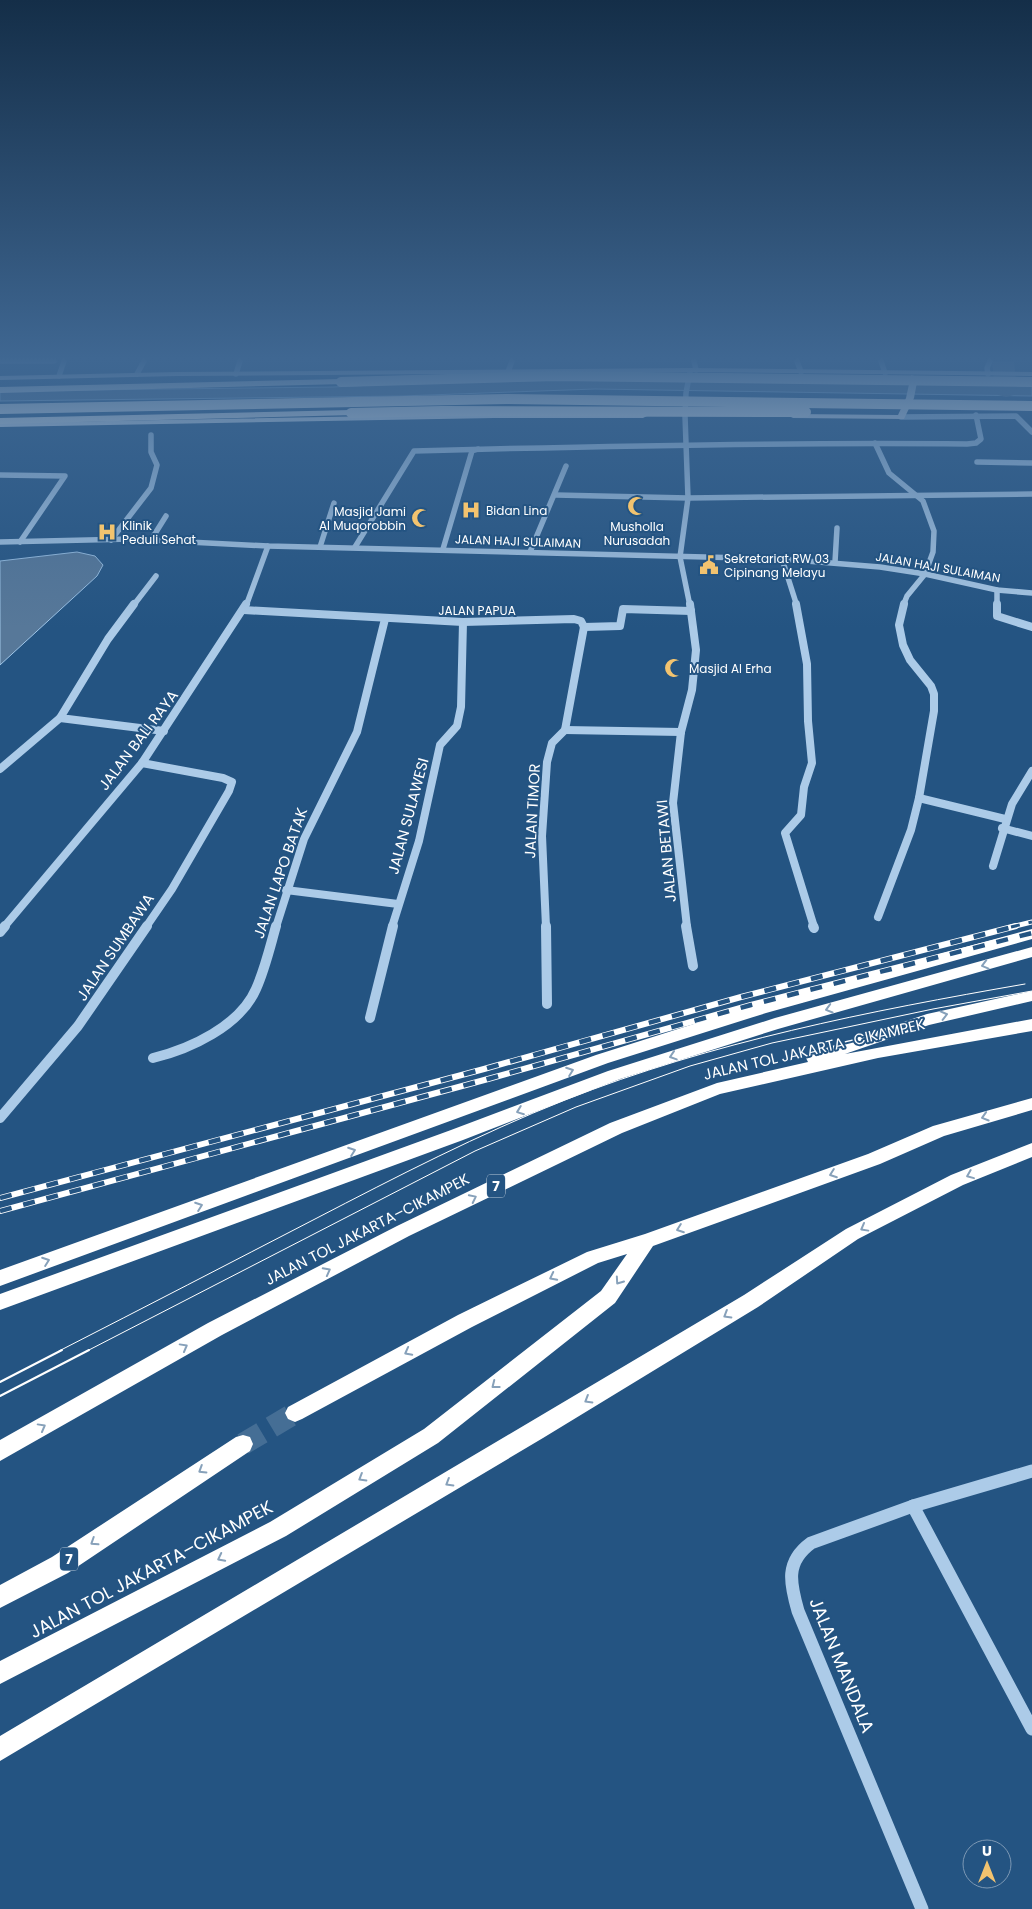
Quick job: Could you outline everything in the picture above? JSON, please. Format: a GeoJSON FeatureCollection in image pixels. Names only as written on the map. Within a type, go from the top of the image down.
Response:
{"type":"FeatureCollection","features":[{"type":"Feature","properties":{"kind":"highway"},"geometry":{"type":"LineString","coordinates":[[0,1278],[602,1059],[763,1008],[1032,934]]}},
{"type":"Feature","properties":{"kind":"highway"},"geometry":{"type":"LineString","coordinates":[[0,1302],[457,1135],[614,1075],[775,1024],[1032,952]]}},
{"type":"Feature","properties":{"kind":"highway"},"geometry":{"type":"LineString","coordinates":[[732,1086],[927,1020],[1032,996]]}},
{"type":"Feature","properties":{"kind":"highway","name":"JALAN TOL JAKARTA–CIKAMPEK"},"geometry":{"type":"LineString","coordinates":[[0,1451],[215,1330],[403,1231],[616,1128],[717,1089],[878,1052],[1032,1025]]}},
{"type":"Feature","properties":{"kind":"highway"},"geometry":{"type":"LineString","coordinates":[[295,1413],[465,1321],[593,1257],[647,1241],[874,1159],[939,1131],[1032,1104]]}},
{"type":"Feature","properties":{"kind":"highway"},"geometry":{"type":"LineString","coordinates":[[0,1749],[536,1431],[751,1301],[852,1234],[907,1204],[957,1180],[1032,1150]]}},
{"type":"Feature","properties":{"kind":"highway","name":"JALAN TOL JAKARTA–CIKAMPEK"},"geometry":{"type":"LineString","coordinates":[[0,1673],[278,1529],[431,1436],[608,1297],[647,1241]]}},
{"type":"Feature","properties":{"kind":"highway","name":"7"},"geometry":{"type":"LineString","coordinates":[[0,1597],[60,1565],[243,1444]]}},
{"type":"Feature","properties":{"kind":"street"},"geometry":{"type":"LineString","coordinates":[[111,540],[151,488],[157,465],[151,450]]}},
{"type":"Feature","properties":{"kind":"street"},"geometry":{"type":"LineString","coordinates":[[355,547],[414,451],[433,450]]}},
{"type":"Feature","properties":{"kind":"street"},"geometry":{"type":"LineString","coordinates":[[443,550],[474,450]]}},
{"type":"Feature","properties":{"kind":"street","name":"JALAN BETAWI"},"geometry":{"type":"LineString","coordinates":[[687,450],[688,498],[680,557],[691,611],[696,650],[692,690],[681,732],[673,803],[688,941],[693,966]]}},
{"type":"Feature","properties":{"kind":"street"},"geometry":{"type":"LineString","coordinates":[[878,450],[889,473],[915,494],[926,507],[934,531],[933,552],[925,574],[907,596],[901,612],[899,625],[903,645],[910,660],[931,686],[934,694],[934,711],[919,798],[902,859],[878,917]]}},
{"type":"Feature","properties":{"kind":"street"},"geometry":{"type":"LineString","coordinates":[[977,462],[1032,463]]}},
{"type":"Feature","properties":{"kind":"street"},"geometry":{"type":"LineString","coordinates":[[530,552],[556,495],[566,466]]}},
{"type":"Feature","properties":{"kind":"street"},"geometry":{"type":"LineString","coordinates":[[0,475],[65,476],[20,542]]}},
{"type":"Feature","properties":{"kind":"street"},"geometry":{"type":"LineString","coordinates":[[556,495],[688,498],[1032,494]]}},
{"type":"Feature","properties":{"kind":"street"},"geometry":{"type":"LineString","coordinates":[[320,547],[334,503]]}},
{"type":"Feature","properties":{"kind":"street"},"geometry":{"type":"LineString","coordinates":[[151,540],[166,516]]}},
{"type":"Feature","properties":{"kind":"street"},"geometry":{"type":"LineString","coordinates":[[835,562],[837,528]]}},
{"type":"Feature","properties":{"kind":"street","name":"JALAN HAJI SULAIMAN"},"geometry":{"type":"LineString","coordinates":[[0,542],[151,540],[268,546],[782,559],[835,562],[925,574],[997,590],[1031,594]]}},
{"type":"Feature","properties":{"kind":"street","name":"JALAN BALI RAYA"},"geometry":{"type":"LineString","coordinates":[[0,932],[142,763],[244,610],[268,546]]}},
{"type":"Feature","properties":{"kind":"street"},"geometry":{"type":"LineString","coordinates":[[782,559],[795,596],[807,664],[810,699],[808,721],[812,763],[804,787],[801,815],[785,833],[814,928]]}},
{"type":"Feature","properties":{"kind":"street"},"geometry":{"type":"LineString","coordinates":[[0,770],[60,718],[108,639],[156,576]]}},
{"type":"Feature","properties":{"kind":"street"},"geometry":{"type":"LineString","coordinates":[[997,590],[996,616],[1032,627]]}},
{"type":"Feature","properties":{"kind":"street","name":"JALAN PAPUA"},"geometry":{"type":"LineString","coordinates":[[244,610],[463,622],[574,619],[581,621],[584,627],[620,626],[623,609],[691,611]]}},
{"type":"Feature","properties":{"kind":"street","name":"JALAN LAPO BATAK"},"geometry":{"type":"LineString","coordinates":[[153,1058],[175,1053],[224,1027],[245,1007],[256,990],[286,890],[304,839],[357,732],[385,619]]}},
{"type":"Feature","properties":{"kind":"street","name":"JALAN SULAWESI"},"geometry":{"type":"LineString","coordinates":[[370,1018],[398,904],[419,841],[440,745],[457,726],[461,707],[463,622]]}},
{"type":"Feature","properties":{"kind":"street","name":"JALAN TIMOR"},"geometry":{"type":"LineString","coordinates":[[548,1004],[548,958],[542,836],[547,762],[552,743],[564,730],[584,627]]}},
{"type":"Feature","properties":{"kind":"street"},"geometry":{"type":"LineString","coordinates":[[60,718],[164,731]]}},
{"type":"Feature","properties":{"kind":"street"},"geometry":{"type":"LineString","coordinates":[[564,730],[681,732]]}},
{"type":"Feature","properties":{"kind":"street","name":"JALAN SUMBAWA"},"geometry":{"type":"LineString","coordinates":[[0,1118],[78,1026],[172,889],[230,792],[232,782],[229,780],[142,763]]}},
{"type":"Feature","properties":{"kind":"street"},"geometry":{"type":"LineString","coordinates":[[993,866],[1005,819],[1024,781],[1032,771]]}},
{"type":"Feature","properties":{"kind":"street"},"geometry":{"type":"LineString","coordinates":[[919,798],[1005,819]]}},
{"type":"Feature","properties":{"kind":"street"},"geometry":{"type":"LineString","coordinates":[[1002,828],[1032,836]]}},
{"type":"Feature","properties":{"kind":"street"},"geometry":{"type":"LineString","coordinates":[[286,890],[398,904]]}},
{"type":"Feature","properties":{"kind":"street","name":"JALAN MANDALA"},"geometry":{"type":"LineString","coordinates":[[922,1909],[798,1612],[791,1578],[793,1561],[800,1550],[811,1543],[913,1506],[1032,1471]]}},
{"type":"Feature","properties":{"kind":"street"},"geometry":{"type":"LineString","coordinates":[[913,1506],[1032,1729]]}},
{"type":"Feature","properties":{"kind":"water"},"geometry":{"type":"Polygon","coordinates":[[[77,552],[95,556],[103,565],[97,576],[0,665],[0,561],[77,552]]]}},
{"type":"Feature","properties":{"kind":"tunnel"},"geometry":{"type":"LineString","coordinates":[[243,1444],[295,1413]]}},
{"type":"Feature","properties":{"kind":"tram line"},"geometry":{"type":"LineString","coordinates":[[59,1351],[407,1172],[501,1127],[565,1100],[677,1061],[792,1030],[908,1005],[1025,984]]}},
{"type":"Feature","properties":{"kind":"tram line"},"geometry":{"type":"LineString","coordinates":[[87,1351],[475,1151],[576,1107],[690,1066],[772,1043],[933,1009],[1032,991]]}},
{"type":"Feature","properties":{"kind":"tram line"},"geometry":{"type":"LineString","coordinates":[[0,1382],[62,1350]]}},
{"type":"Feature","properties":{"kind":"tram line"},"geometry":{"type":"LineString","coordinates":[[0,1396],[89,1350]]}},
{"type":"Feature","properties":{"kind":"railway"},"geometry":{"type":"LineString","coordinates":[[1011,927],[1032,922]]}},
{"type":"Feature","properties":{"kind":"railway"},"geometry":{"type":"LineString","coordinates":[[0,1198],[484,1069],[741,997],[1016,926]]}},
{"type":"Feature","properties":{"kind":"railway"},"geometry":{"type":"LineString","coordinates":[[0,1211],[488,1079],[751,1005],[1032,933]]}},
{"type":"Feature","properties":{"kind":"place","name":"Musholla Nurusadah"},"geometry":{"type":"Point","coordinates":[637,506]}},
{"type":"Feature","properties":{"kind":"place","name":"Bidan Lina"},"geometry":{"type":"Point","coordinates":[471,510]}},
{"type":"Feature","properties":{"kind":"place","name":"Masjid Jami Al Muqorobbin"},"geometry":{"type":"Point","coordinates":[421,518]}},
{"type":"Feature","properties":{"kind":"place","name":"Klinik Peduli Sehat"},"geometry":{"type":"Point","coordinates":[107,532]}},
{"type":"Feature","properties":{"kind":"place","name":"Sekretariat RW 03 Cipinang Melayu"},"geometry":{"type":"Point","coordinates":[709,565]}},
{"type":"Feature","properties":{"kind":"place","name":"Masjid Al Erha"},"geometry":{"type":"Point","coordinates":[674,668]}}]}
